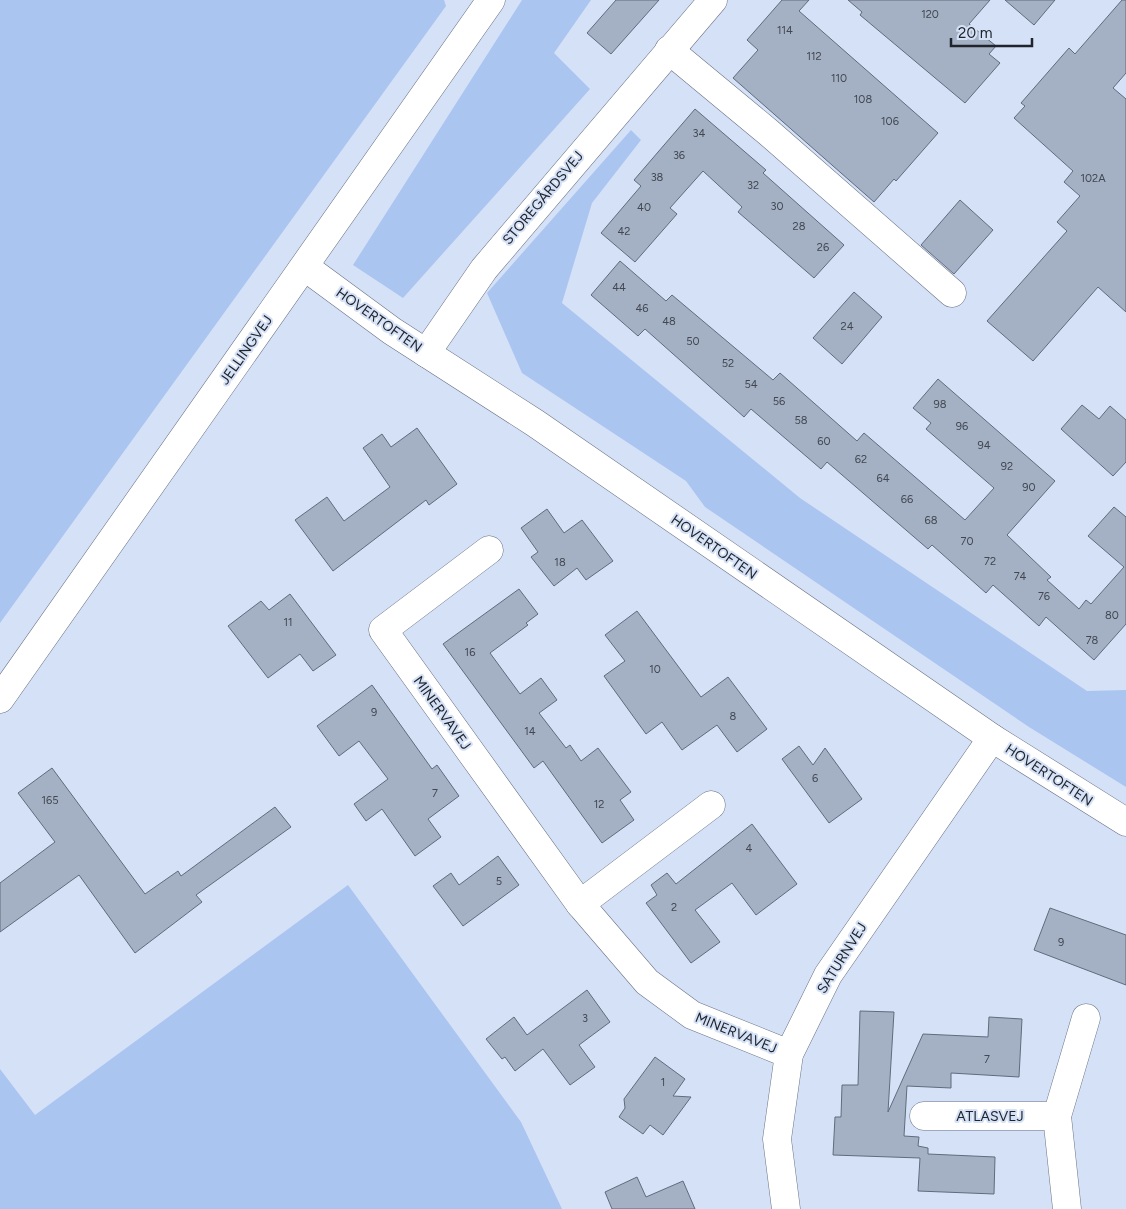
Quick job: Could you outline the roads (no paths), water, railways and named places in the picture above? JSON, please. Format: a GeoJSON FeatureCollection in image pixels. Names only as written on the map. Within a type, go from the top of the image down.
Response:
{"type":"FeatureCollection","features":[{"type":"Feature","properties":{"kind":"street","name":"JELLINGVEJ"},"geometry":{"type":"LineString","coordinates":[[0,699],[306,267],[491,0]]}},
{"type":"Feature","properties":{"kind":"street","name":"STOREGÅRDSVEJ"},"geometry":{"type":"LineString","coordinates":[[426,353],[484,269],[713,0]]}},
{"type":"Feature","properties":{"kind":"street"},"geometry":{"type":"LineString","coordinates":[[669,50],[768,132],[952,293]]}},
{"type":"Feature","properties":{"kind":"street","name":"HOVERTOFTEN"},"geometry":{"type":"LineString","coordinates":[[306,267],[392,331],[535,423],[992,738],[1126,822]]}},
{"type":"Feature","properties":{"kind":"street","name":"MINERVAVEJ"},"geometry":{"type":"LineString","coordinates":[[489,550],[383,630],[580,904],[647,982],[692,1016],[789,1054]]}},
{"type":"Feature","properties":{"kind":"street","name":"SATURNVEJ"},"geometry":{"type":"LineString","coordinates":[[786,1209],[777,1139],[789,1054],[828,975],[992,738]]}},
{"type":"Feature","properties":{"kind":"street"},"geometry":{"type":"LineString","coordinates":[[580,904],[711,805]]}},
{"type":"Feature","properties":{"kind":"street"},"geometry":{"type":"LineString","coordinates":[[1067,1209],[1057,1116],[1086,1018]]}},
{"type":"Feature","properties":{"kind":"street","name":"ATLASVEJ"},"geometry":{"type":"LineString","coordinates":[[924,1116],[1057,1116]]}}]}
